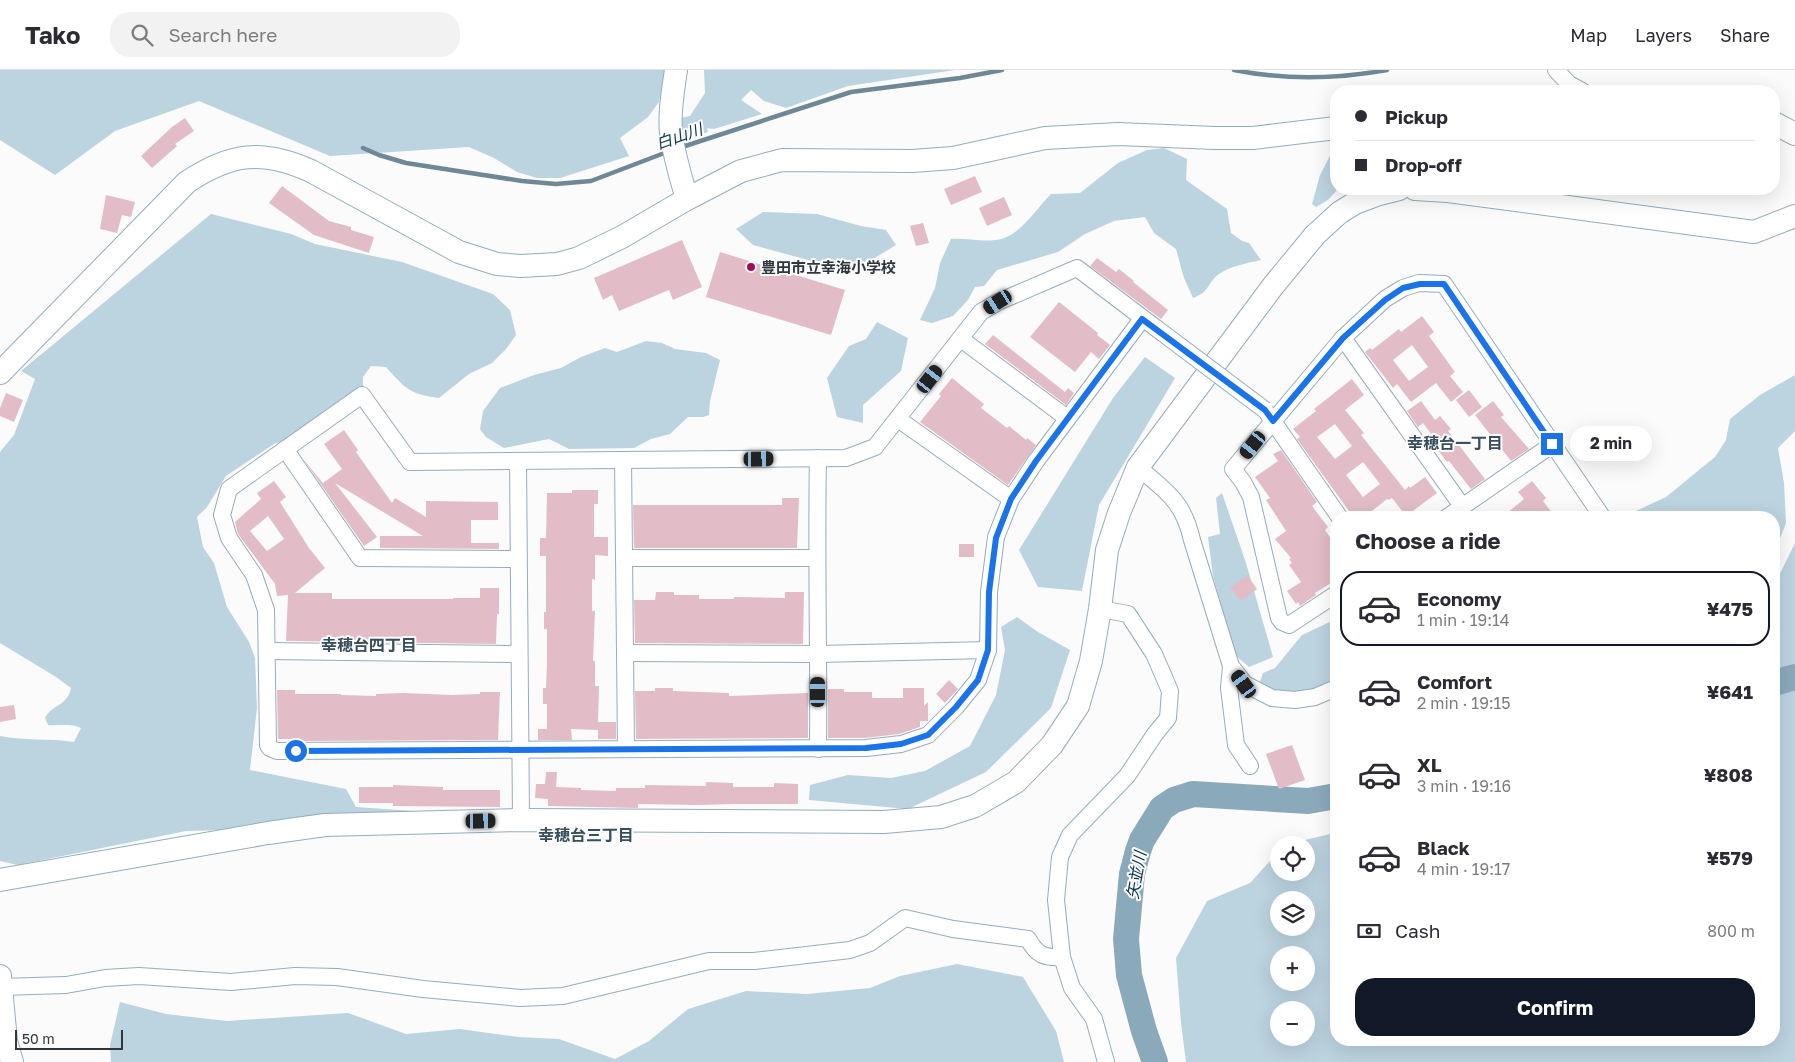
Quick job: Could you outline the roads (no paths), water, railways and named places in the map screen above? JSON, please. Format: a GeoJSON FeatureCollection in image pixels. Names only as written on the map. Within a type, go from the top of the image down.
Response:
{"type":"FeatureCollection","features":[{"type":"Feature","properties":{"kind":"street"},"geometry":{"type":"LineString","coordinates":[[676,70],[672,93],[671,131],[680,174],[688,199]]}},
{"type":"Feature","properties":{"kind":"street"},"geometry":{"type":"LineString","coordinates":[[1556,70],[1571,85]]}},
{"type":"Feature","properties":{"kind":"street"},"geometry":{"type":"LineString","coordinates":[[1780,126],[1795,134]]}},
{"type":"Feature","properties":{"kind":"street"},"geometry":{"type":"LineString","coordinates":[[4,361],[187,182],[220,163],[244,156],[273,158],[293,163],[459,252],[497,264],[521,266],[557,264],[579,258],[622,237],[741,171],[782,160],[912,161],[953,158],[1045,138],[1118,134],[1253,138],[1330,129]]}},
{"type":"Feature","properties":{"kind":"street"},"geometry":{"type":"LineString","coordinates":[[0,880],[258,834],[325,825],[521,820],[884,822],[941,817],[975,806],[1016,782],[1052,745],[1078,706],[1091,661],[1107,550],[1119,513],[1138,467],[1273,286],[1315,235],[1338,213],[1355,203],[1377,195]]}},
{"type":"Feature","properties":{"kind":"street"},"geometry":{"type":"LineString","coordinates":[[1478,195],[1754,232],[1795,216]]}},
{"type":"Feature","properties":{"kind":"street"},"geometry":{"type":"LineString","coordinates":[[1149,323],[1067,418],[1011,499],[996,538],[989,592],[988,650],[978,680],[956,707],[928,735],[901,744],[866,748],[818,749],[626,748],[278,751],[268,745],[266,610],[254,575],[229,538],[222,515],[229,489],[362,395],[410,462],[846,458],[875,447],[981,312],[998,302],[1078,268],[1149,323],[1269,416],[1335,511]]}},
{"type":"Feature","properties":{"kind":"street"},"geometry":{"type":"LineString","coordinates":[[1330,598],[1289,625],[1282,622],[1279,618],[1251,497],[1233,469],[1269,416],[1343,338],[1385,300],[1403,288],[1420,284],[1444,284],[1598,511]]}},
{"type":"Feature","properties":{"kind":"street"},"geometry":{"type":"LineString","coordinates":[[1343,338],[1462,506]]}},
{"type":"Feature","properties":{"kind":"street"},"geometry":{"type":"LineString","coordinates":[[961,339],[1067,418]]}},
{"type":"Feature","properties":{"kind":"street"},"geometry":{"type":"LineString","coordinates":[[898,420],[1011,499]]}},
{"type":"Feature","properties":{"kind":"street"},"geometry":{"type":"LineString","coordinates":[[1455,511],[1552,444]]}},
{"type":"Feature","properties":{"kind":"street"},"geometry":{"type":"LineString","coordinates":[[286,449],[360,558],[518,559]]}},
{"type":"Feature","properties":{"kind":"street"},"geometry":{"type":"LineString","coordinates":[[818,458],[816,558],[819,654],[818,749]]}},
{"type":"Feature","properties":{"kind":"street"},"geometry":{"type":"LineString","coordinates":[[623,460],[626,748]]}},
{"type":"Feature","properties":{"kind":"street"},"geometry":{"type":"LineString","coordinates":[[518,462],[518,654],[521,820]]}},
{"type":"Feature","properties":{"kind":"street"},"geometry":{"type":"LineString","coordinates":[[1138,467],[1178,503],[1188,522],[1231,666],[1244,684],[1272,698],[1294,700],[1315,697],[1330,691]]}},
{"type":"Feature","properties":{"kind":"street"},"geometry":{"type":"LineString","coordinates":[[625,558],[816,558]]}},
{"type":"Feature","properties":{"kind":"street"},"geometry":{"type":"LineString","coordinates":[[1100,609],[1128,614],[1154,654],[1170,691],[1168,718],[1128,776],[1070,835],[1060,857],[1056,900],[1062,957],[1072,988],[1094,1018],[1106,1062]]}},
{"type":"Feature","properties":{"kind":"street"},"geometry":{"type":"LineString","coordinates":[[625,653],[819,654],[988,650]]}},
{"type":"Feature","properties":{"kind":"street"},"geometry":{"type":"LineString","coordinates":[[267,651],[518,654]]}},
{"type":"Feature","properties":{"kind":"street"},"geometry":{"type":"LineString","coordinates":[[1231,666],[1229,688],[1236,745],[1250,766]]}},
{"type":"Feature","properties":{"kind":"street"},"geometry":{"type":"LineString","coordinates":[[12,1062],[6,1041],[1,982],[66,985],[105,978],[139,976],[231,982],[296,976],[337,977],[423,989],[520,998],[564,996],[709,961],[754,961],[850,950],[870,942],[905,918],[953,928],[1028,939],[1034,950],[1048,958],[1062,957]]}},
{"type":"Feature","properties":{"kind":"waterway","name":"白山川"},"geometry":{"type":"LineString","coordinates":[[679,148],[851,92],[960,78],[1002,70]]}},
{"type":"Feature","properties":{"kind":"waterway","name":"白山川"},"geometry":{"type":"LineString","coordinates":[[1234,70],[1291,77],[1330,77],[1387,70]]}},
{"type":"Feature","properties":{"kind":"waterway","name":"白山川"},"geometry":{"type":"LineString","coordinates":[[363,148],[406,163],[522,181],[556,184],[591,181],[667,152]]}},
{"type":"Feature","properties":{"kind":"waterway","name":"矢並川"},"geometry":{"type":"LineString","coordinates":[[1780,681],[1795,677]]}},
{"type":"Feature","properties":{"kind":"waterway","name":"矢並川"},"geometry":{"type":"LineString","coordinates":[[1155,1062],[1144,1031],[1129,975],[1126,939],[1132,874],[1138,851],[1142,840],[1162,808],[1174,800],[1193,794],[1308,801],[1330,797]]}},
{"type":"Feature","properties":{"kind":"place","name":"豊田市立幸海小学校"},"geometry":{"type":"Point","coordinates":[751,267]}},
{"type":"Feature","properties":{"kind":"district","name":"幸穂台一丁目"},"geometry":{"type":"Point","coordinates":[1455,443]}},
{"type":"Feature","properties":{"kind":"district","name":"幸穂台四丁目"},"geometry":{"type":"Point","coordinates":[369,645]}},
{"type":"Feature","properties":{"kind":"district","name":"幸穂台三丁目"},"geometry":{"type":"Point","coordinates":[586,835]}}]}
